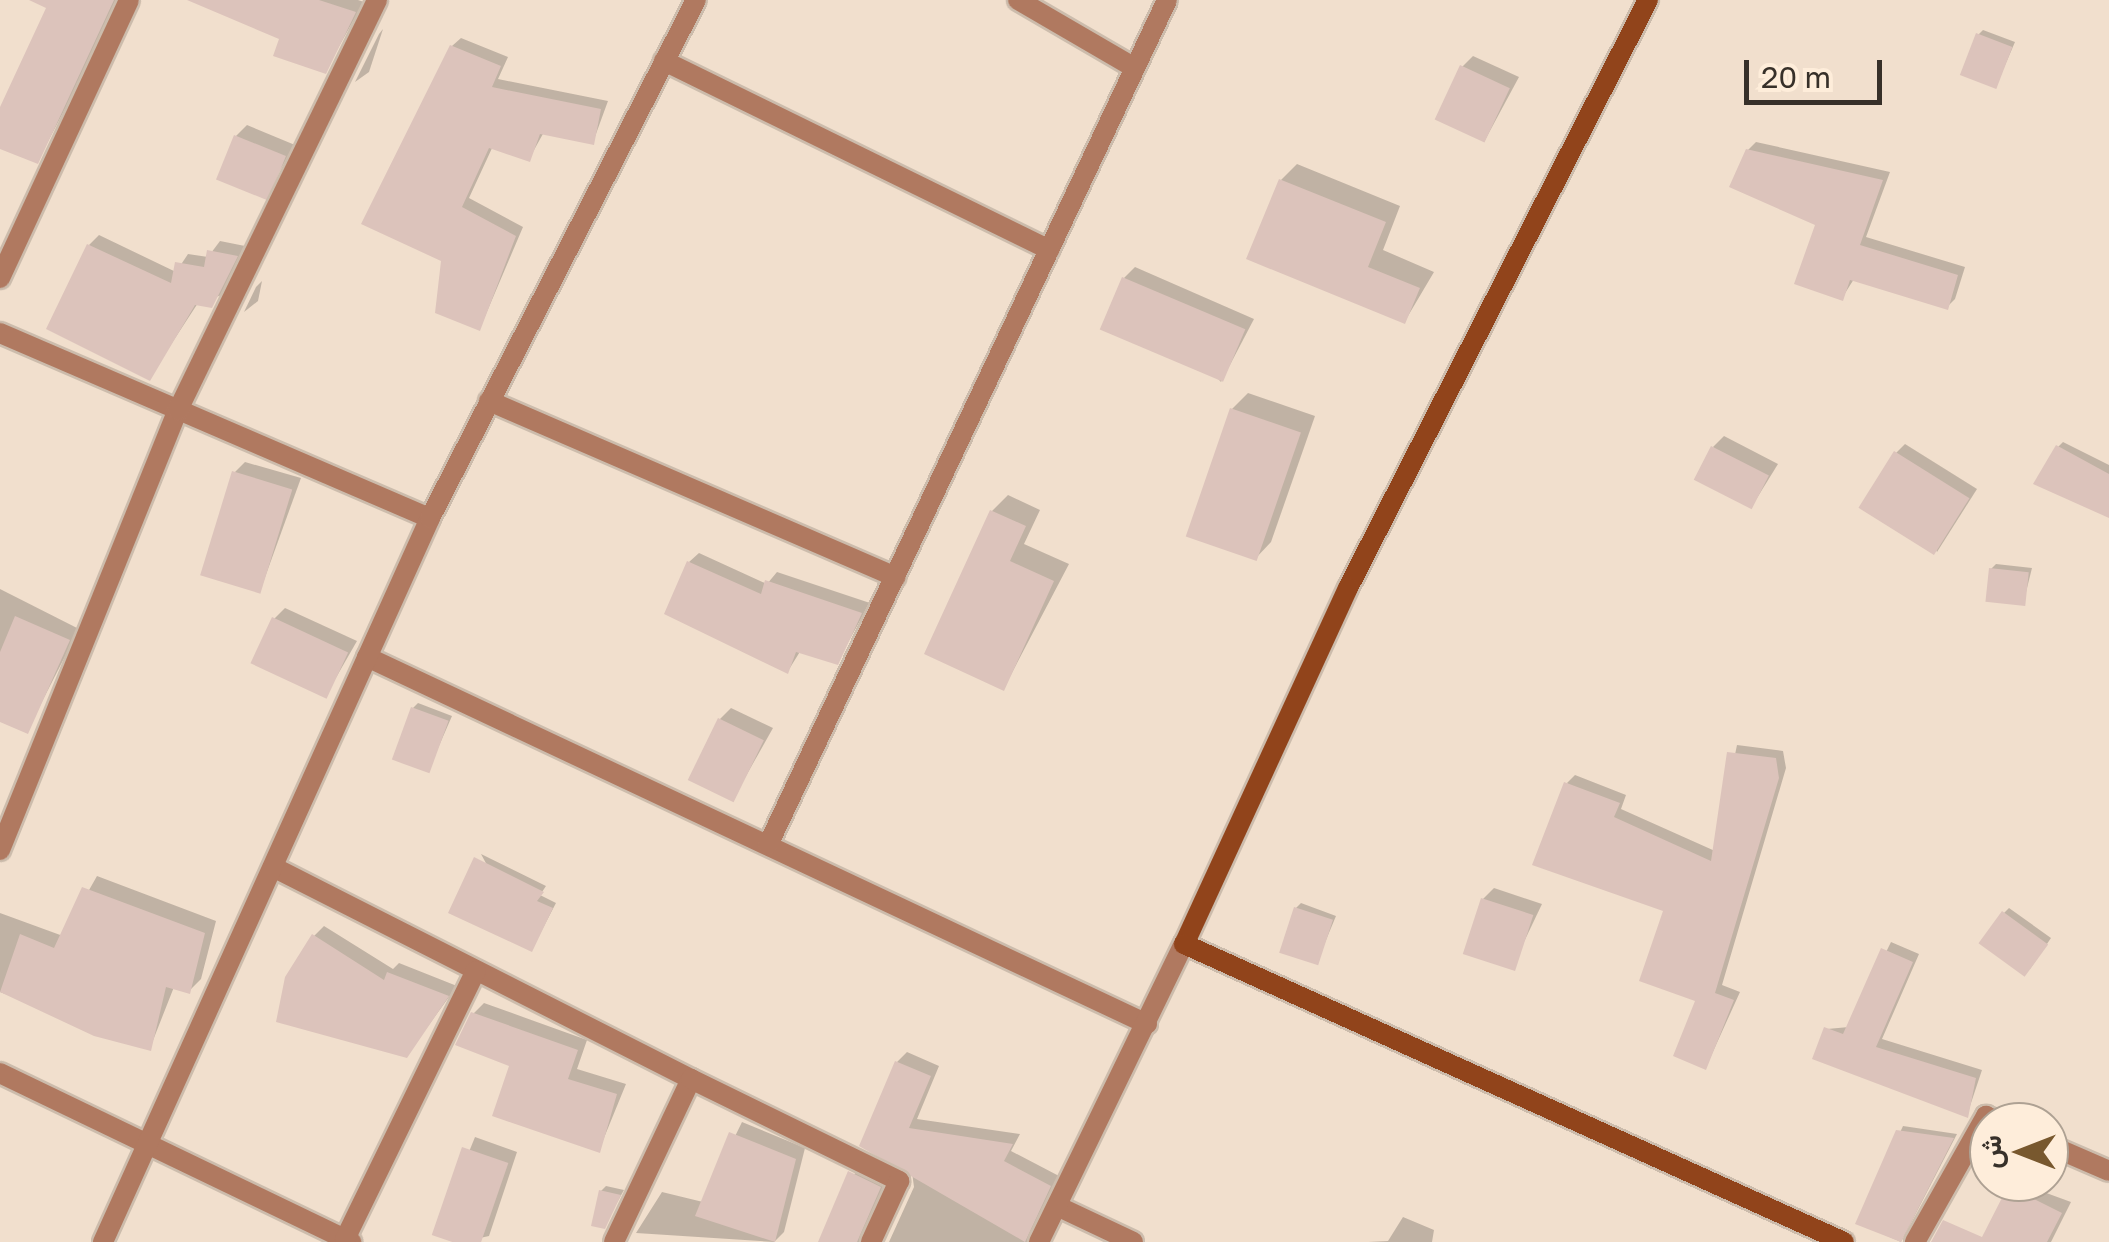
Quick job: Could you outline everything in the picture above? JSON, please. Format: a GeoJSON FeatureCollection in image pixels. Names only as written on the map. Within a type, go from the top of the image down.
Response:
{"type":"FeatureCollection","features":[{"type":"Feature","properties":{"kind":"street"},"geometry":{"type":"LineString","coordinates":[[0,278],[129,0]]}},
{"type":"Feature","properties":{"kind":"street"},"geometry":{"type":"LineString","coordinates":[[0,850],[178,410],[376,0]]}},
{"type":"Feature","properties":{"kind":"street"},"geometry":{"type":"LineString","coordinates":[[104,1242],[430,518],[696,0]]}},
{"type":"Feature","properties":{"kind":"street"},"geometry":{"type":"LineString","coordinates":[[1018,0],[1135,68]]}},
{"type":"Feature","properties":{"kind":"street"},"geometry":{"type":"LineString","coordinates":[[768,846],[1167,0]]}},
{"type":"Feature","properties":{"kind":"street"},"geometry":{"type":"LineString","coordinates":[[1039,1242],[1147,1024],[1348,588],[1648,0]]}},
{"type":"Feature","properties":{"kind":"street"},"geometry":{"type":"LineString","coordinates":[[664,61],[1049,250]]}},
{"type":"Feature","properties":{"kind":"street"},"geometry":{"type":"LineString","coordinates":[[0,333],[430,518]]}},
{"type":"Feature","properties":{"kind":"street"},"geometry":{"type":"LineString","coordinates":[[489,401],[895,577]]}},
{"type":"Feature","properties":{"kind":"street"},"geometry":{"type":"LineString","coordinates":[[367,657],[1147,1024]]}},
{"type":"Feature","properties":{"kind":"street"},"geometry":{"type":"LineString","coordinates":[[272,867],[899,1181],[871,1242]]}},
{"type":"Feature","properties":{"kind":"street"},"geometry":{"type":"LineString","coordinates":[[1184,944],[1844,1242]]}},
{"type":"Feature","properties":{"kind":"street"},"geometry":{"type":"LineString","coordinates":[[0,1072],[148,1148],[348,1240],[476,970]]}},
{"type":"Feature","properties":{"kind":"street"},"geometry":{"type":"LineString","coordinates":[[614,1242],[691,1079]]}},
{"type":"Feature","properties":{"kind":"street"},"geometry":{"type":"LineString","coordinates":[[1915,1242],[1969,1146]]}},
{"type":"Feature","properties":{"kind":"street"},"geometry":{"type":"LineString","coordinates":[[2069,1153],[2109,1171]]}},
{"type":"Feature","properties":{"kind":"street"},"geometry":{"type":"LineString","coordinates":[[1057,1206],[1133,1242]]}},
{"type":"Feature","properties":{"kind":"building"},"geometry":{"type":"Polygon","coordinates":[[[29,0],[114,0],[38,164],[0,149],[0,107],[46,8],[29,0]]]}},
{"type":"Feature","properties":{"kind":"building"},"geometry":{"type":"Polygon","coordinates":[[[187,0],[319,0],[356,12],[326,74],[273,56],[279,39],[187,0]]]}},
{"type":"Feature","properties":{"kind":"building"},"geometry":{"type":"Polygon","coordinates":[[[1976,33],[2012,47],[1996,89],[1960,75],[1976,33]]]}},
{"type":"Feature","properties":{"kind":"building"},"geometry":{"type":"Polygon","coordinates":[[[450,45],[501,66],[492,87],[601,109],[594,145],[540,134],[530,162],[489,148],[462,207],[516,236],[480,331],[435,313],[441,261],[361,224],[450,45]]]}},
{"type":"Feature","properties":{"kind":"building"},"geometry":{"type":"Polygon","coordinates":[[[1460,65],[1510,88],[1484,143],[1435,119],[1460,65]]]}},
{"type":"Feature","properties":{"kind":"building"},"geometry":{"type":"Polygon","coordinates":[[[234,135],[286,156],[268,200],[216,180],[234,135]]]}},
{"type":"Feature","properties":{"kind":"building"},"geometry":{"type":"Polygon","coordinates":[[[1746,149],[1883,180],[1860,245],[1958,275],[1948,310],[1850,280],[1843,301],[1794,284],[1815,225],[1729,187],[1746,149]]]}},
{"type":"Feature","properties":{"kind":"building"},"geometry":{"type":"Polygon","coordinates":[[[1279,179],[1386,222],[1368,267],[1420,288],[1405,324],[1246,259],[1279,179]]]}},
{"type":"Feature","properties":{"kind":"building"},"geometry":{"type":"Polygon","coordinates":[[[87,244],[171,283],[175,262],[204,267],[207,250],[238,256],[212,308],[195,305],[150,381],[46,329],[87,244]]]}},
{"type":"Feature","properties":{"kind":"building"},"geometry":{"type":"Polygon","coordinates":[[[1122,277],[1245,329],[1223,382],[1100,329],[1122,277]]]}},
{"type":"Feature","properties":{"kind":"building"},"geometry":{"type":"Polygon","coordinates":[[[1230,408],[1301,432],[1257,561],[1186,537],[1230,408]]]}},
{"type":"Feature","properties":{"kind":"building"},"geometry":{"type":"Polygon","coordinates":[[[2056,445],[2109,474],[2109,518],[2033,484],[2056,445]]]}},
{"type":"Feature","properties":{"kind":"building"},"geometry":{"type":"Polygon","coordinates":[[[1711,446],[1769,476],[1752,509],[1694,480],[1711,446]]]}},
{"type":"Feature","properties":{"kind":"building"},"geometry":{"type":"Polygon","coordinates":[[[1894,451],[1969,498],[1934,555],[1858,508],[1894,451]]]}},
{"type":"Feature","properties":{"kind":"building"},"geometry":{"type":"Polygon","coordinates":[[[232,471],[292,489],[260,594],[200,575],[232,471]]]}},
{"type":"Feature","properties":{"kind":"building"},"geometry":{"type":"Polygon","coordinates":[[[990,510],[1026,526],[1010,561],[1054,581],[1004,691],[924,654],[990,510]]]}},
{"type":"Feature","properties":{"kind":"building"},"geometry":{"type":"Polygon","coordinates":[[[687,561],[761,594],[765,580],[862,613],[838,665],[796,652],[788,674],[664,614],[687,561]]]}},
{"type":"Feature","properties":{"kind":"building"},"geometry":{"type":"Polygon","coordinates":[[[1989,568],[2029,572],[2025,606],[1985,602],[1989,568]]]}},
{"type":"Feature","properties":{"kind":"building"},"geometry":{"type":"Polygon","coordinates":[[[15,616],[70,640],[28,734],[0,722],[0,652],[15,616]]]}},
{"type":"Feature","properties":{"kind":"building"},"geometry":{"type":"Polygon","coordinates":[[[272,617],[348,652],[327,699],[250,663],[272,617]]]}},
{"type":"Feature","properties":{"kind":"building"},"geometry":{"type":"Polygon","coordinates":[[[411,707],[449,721],[429,773],[392,760],[411,707]]]}},
{"type":"Feature","properties":{"kind":"building"},"geometry":{"type":"Polygon","coordinates":[[[718,718],[764,740],[734,802],[688,780],[718,718]]]}},
{"type":"Feature","properties":{"kind":"building"},"geometry":{"type":"Polygon","coordinates":[[[1727,752],[1776,758],[1779,778],[1715,993],[1734,1000],[1706,1070],[1673,1056],[1695,1001],[1639,981],[1663,911],[1532,865],[1564,782],[1620,803],[1614,817],[1711,861],[1727,752]]]}},
{"type":"Feature","properties":{"kind":"building"},"geometry":{"type":"Polygon","coordinates":[[[474,857],[544,892],[537,901],[553,908],[532,952],[448,913],[474,857]]]}},
{"type":"Feature","properties":{"kind":"building"},"geometry":{"type":"Polygon","coordinates":[[[82,887],[205,933],[190,994],[166,987],[151,1051],[94,1036],[0,992],[20,934],[54,948],[82,887]]]}},
{"type":"Feature","properties":{"kind":"building"},"geometry":{"type":"Polygon","coordinates":[[[1481,898],[1533,915],[1515,971],[1463,954],[1481,898]]]}},
{"type":"Feature","properties":{"kind":"building"},"geometry":{"type":"Polygon","coordinates":[[[1294,907],[1333,920],[1318,965],[1279,953],[1294,907]]]}},
{"type":"Feature","properties":{"kind":"building"},"geometry":{"type":"Polygon","coordinates":[[[2002,911],[2048,945],[2025,977],[1978,943],[2002,911]]]}},
{"type":"Feature","properties":{"kind":"building"},"geometry":{"type":"Polygon","coordinates":[[[312,934],[384,980],[387,972],[449,996],[407,1058],[276,1022],[285,977],[312,934]]]}},
{"type":"Feature","properties":{"kind":"building"},"geometry":{"type":"Polygon","coordinates":[[[1881,948],[1913,962],[1876,1047],[1976,1078],[1968,1118],[1812,1059],[1824,1027],[1843,1034],[1881,948]]]}},
{"type":"Feature","properties":{"kind":"building"},"geometry":{"type":"Polygon","coordinates":[[[471,1012],[578,1050],[568,1079],[617,1094],[600,1153],[492,1116],[509,1066],[455,1045],[471,1012]]]}},
{"type":"Feature","properties":{"kind":"building"},"geometry":{"type":"Polygon","coordinates":[[[895,1061],[931,1076],[909,1128],[1013,1144],[1004,1161],[1051,1186],[1025,1242],[859,1146],[895,1061]]]}},
{"type":"Feature","properties":{"kind":"building"},"geometry":{"type":"Polygon","coordinates":[[[1896,1130],[1954,1138],[1901,1242],[1855,1224],[1896,1130]]]}},
{"type":"Feature","properties":{"kind":"building"},"geometry":{"type":"Polygon","coordinates":[[[729,1132],[796,1159],[775,1242],[695,1216],[729,1132]]]}},
{"type":"Feature","properties":{"kind":"building"},"geometry":{"type":"Polygon","coordinates":[[[462,1147],[508,1163],[481,1242],[452,1242],[432,1235],[462,1147]]]}},
{"type":"Feature","properties":{"kind":"building"},"geometry":{"type":"Polygon","coordinates":[[[848,1171],[881,1187],[857,1242],[818,1242],[848,1171]]]}},
{"type":"Feature","properties":{"kind":"building"},"geometry":{"type":"Polygon","coordinates":[[[599,1190],[621,1195],[605,1229],[591,1226],[599,1190]]]}},
{"type":"Feature","properties":{"kind":"building"},"geometry":{"type":"Polygon","coordinates":[[[2000,1202],[2040,1202],[2062,1213],[2047,1242],[1931,1242],[1943,1220],[1982,1237],[2000,1202]]]}}]}
